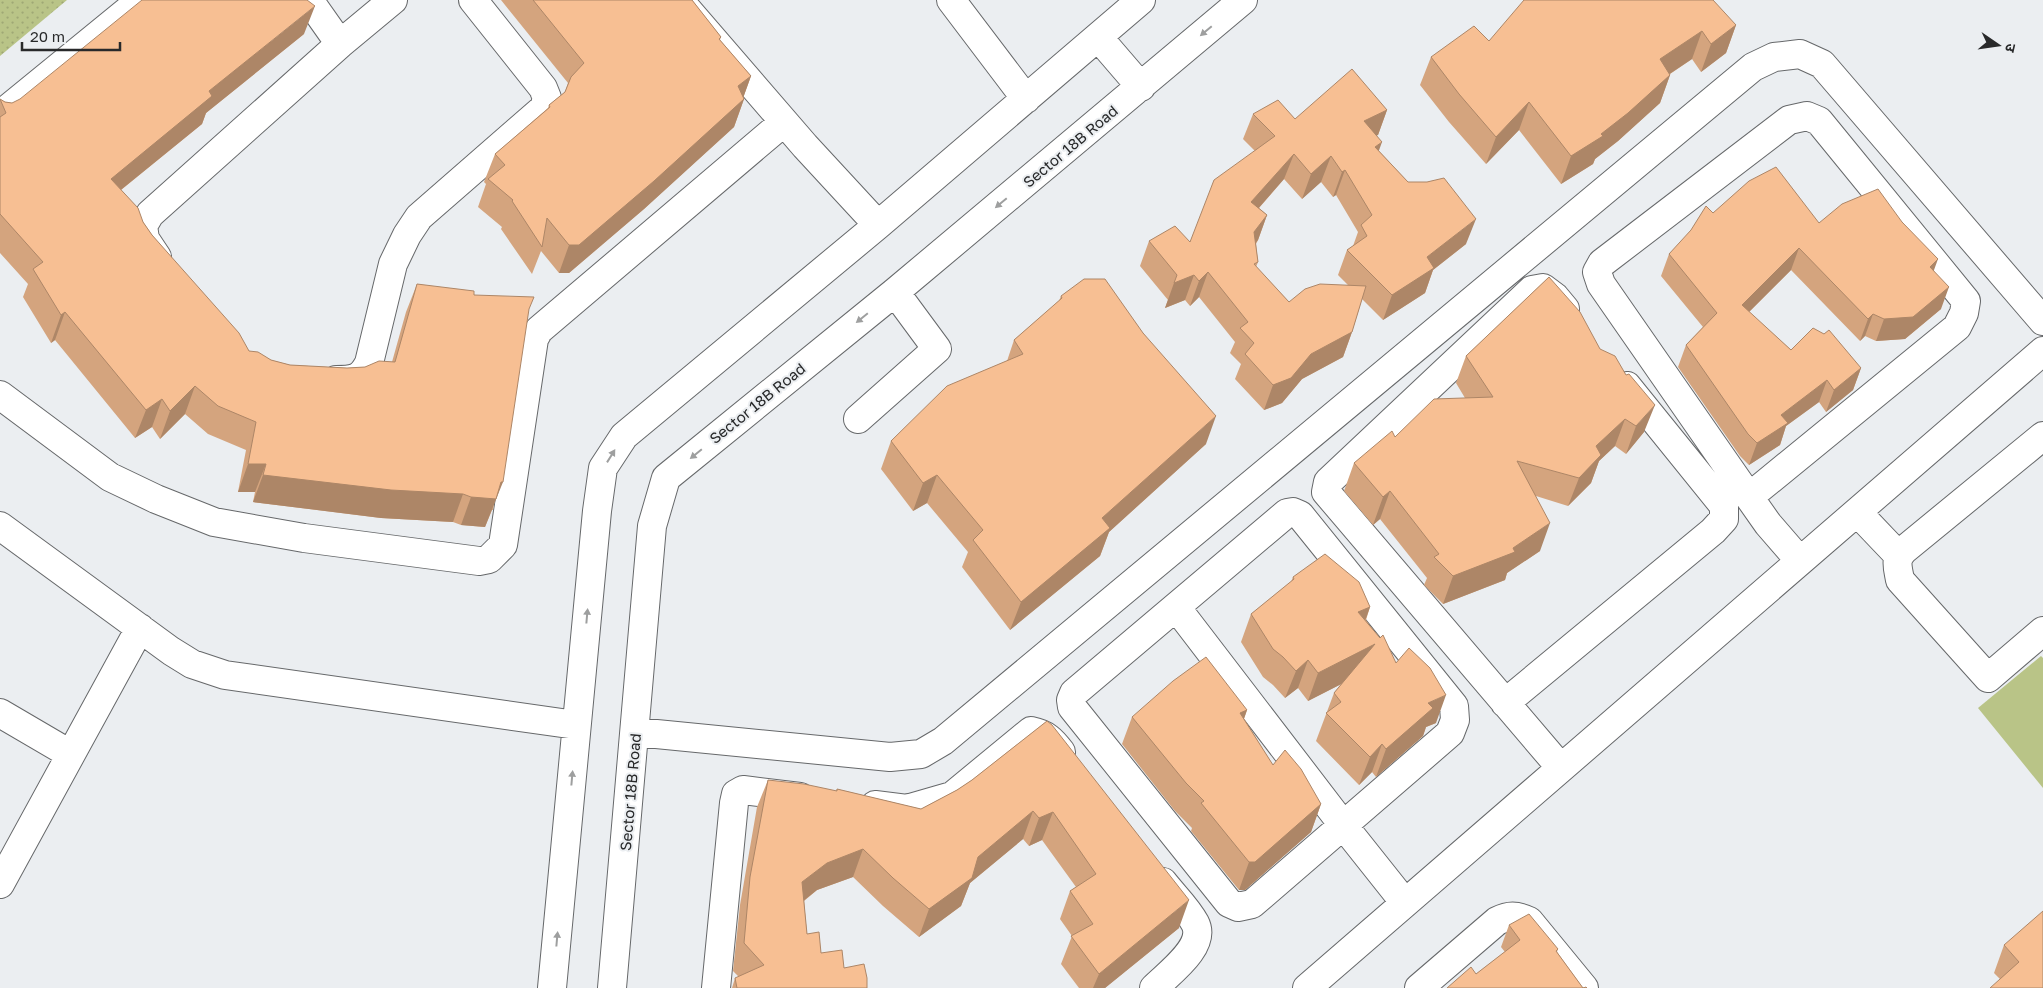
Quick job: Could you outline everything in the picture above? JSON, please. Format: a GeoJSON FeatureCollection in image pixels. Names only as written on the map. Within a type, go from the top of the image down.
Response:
{"type":"FeatureCollection","features":[{"type":"Feature","properties":{"kind":"street"},"geometry":{"type":"LineString","coordinates":[[0,115],[141,0]]}},
{"type":"Feature","properties":{"kind":"street"},"geometry":{"type":"LineString","coordinates":[[309,0],[340,44]]}},
{"type":"Feature","properties":{"kind":"street"},"geometry":{"type":"LineString","coordinates":[[173,275],[145,239],[143,226],[150,214],[392,0]]}},
{"type":"Feature","properties":{"kind":"street"},"geometry":{"type":"LineString","coordinates":[[310,379],[353,379],[364,374],[369,363],[393,264],[406,235],[420,217],[544,108],[547,98],[542,88],[473,0]]}},
{"type":"Feature","properties":{"kind":"street"},"geometry":{"type":"LineString","coordinates":[[678,0],[784,122],[878,225]]}},
{"type":"Feature","properties":{"kind":"street"},"geometry":{"type":"LineString","coordinates":[[951,0],[1026,99]]}},
{"type":"Feature","properties":{"kind":"street"},"geometry":{"type":"LineString","coordinates":[[552,988],[576,725],[603,468],[624,436],[878,225],[1141,0]]}},
{"type":"Feature","properties":{"kind":"street","name":"Sector 18B Road"},"geometry":{"type":"LineString","coordinates":[[612,988],[636,732],[652,526],[666,478],[895,292],[1243,0]]}},
{"type":"Feature","properties":{"kind":"street"},"geometry":{"type":"LineString","coordinates":[[1098,37],[1141,87]]}},
{"type":"Feature","properties":{"kind":"street"},"geometry":{"type":"LineString","coordinates":[[636,732],[890,757],[922,754],[929,750],[966,723],[1753,67],[1774,58],[1800,54],[1822,64],[2043,322]]}},
{"type":"Feature","properties":{"kind":"street"},"geometry":{"type":"LineString","coordinates":[[1749,498],[1957,327],[1964,313],[1966,300],[1819,121],[1807,116],[1789,120],[1602,263],[1597,272],[1601,284],[1749,498],[1768,524],[1800,561]]}},
{"type":"Feature","properties":{"kind":"street"},"geometry":{"type":"LineString","coordinates":[[0,395],[110,477],[156,500],[214,522],[304,538],[479,561],[489,559],[503,545],[534,339],[539,330],[784,122]]}},
{"type":"Feature","properties":{"kind":"street"},"geometry":{"type":"LineString","coordinates":[[1561,768],[1326,492],[1328,482],[1532,290],[1543,288],[1555,297],[1580,328]]}},
{"type":"Feature","properties":{"kind":"street"},"geometry":{"type":"LineString","coordinates":[[858,419],[936,349],[895,292]]}},
{"type":"Feature","properties":{"kind":"street"},"geometry":{"type":"LineString","coordinates":[[1308,988],[2043,351]]}},
{"type":"Feature","properties":{"kind":"street"},"geometry":{"type":"LineString","coordinates":[[1505,703],[1713,531],[1724,518],[1724,506],[1612,367]]}},
{"type":"Feature","properties":{"kind":"street"},"geometry":{"type":"LineString","coordinates":[[2043,436],[1898,555],[1897,564],[1900,580],[1988,678],[2043,631]]}},
{"type":"Feature","properties":{"kind":"street"},"geometry":{"type":"LineString","coordinates":[[1293,512],[1300,515],[1454,706],[1455,720],[1450,733],[1252,904],[1238,907],[1229,903],[1072,707],[1071,700],[1074,693],[1176,606],[1288,513],[1293,512]]}},
{"type":"Feature","properties":{"kind":"street"},"geometry":{"type":"LineString","coordinates":[[1857,512],[1898,555]]}},
{"type":"Feature","properties":{"kind":"street"},"geometry":{"type":"LineString","coordinates":[[0,526],[192,664],[225,675],[576,725]]}},
{"type":"Feature","properties":{"kind":"street"},"geometry":{"type":"LineString","coordinates":[[1176,606],[1343,825],[1406,903]]}},
{"type":"Feature","properties":{"kind":"street"},"geometry":{"type":"LineString","coordinates":[[0,884],[140,628]]}},
{"type":"Feature","properties":{"kind":"street"},"geometry":{"type":"LineString","coordinates":[[0,713],[70,754]]}},
{"type":"Feature","properties":{"kind":"street"},"geometry":{"type":"LineString","coordinates":[[851,802],[907,808],[952,796],[1031,731],[1043,734],[1053,741],[1078,773]]}},
{"type":"Feature","properties":{"kind":"street"},"geometry":{"type":"LineString","coordinates":[[716,988],[736,794],[743,790],[821,799]]}},
{"type":"Feature","properties":{"kind":"street"},"geometry":{"type":"LineString","coordinates":[[1145,860],[1194,923],[1198,934],[1192,951],[1154,988]]}},
{"type":"Feature","properties":{"kind":"street"},"geometry":{"type":"LineString","coordinates":[[1419,988],[1497,921],[1507,916],[1517,916],[1529,921],[1584,988]]}},
{"type":"Feature","properties":{"kind":"green space"},"geometry":{"type":"Polygon","coordinates":[[[0,0],[67,0],[0,56],[0,0]]]}},
{"type":"Feature","properties":{"kind":"green space"},"geometry":{"type":"Polygon","coordinates":[[[2041,656],[2043,658],[2043,788],[1978,708],[2041,656]]]}},
{"type":"Feature","properties":{"kind":"building"},"geometry":{"type":"Polygon","coordinates":[[[142,0],[307,0],[315,6],[209,91],[212,96],[111,179],[138,208],[143,222],[152,235],[239,333],[249,351],[258,352],[271,360],[290,365],[347,368],[365,367],[379,361],[395,362],[417,284],[474,291],[474,295],[534,297],[529,309],[503,482],[501,482],[496,499],[471,497],[463,494],[391,490],[263,475],[266,464],[248,464],[256,422],[218,406],[195,386],[170,411],[162,399],[146,410],[65,312],[61,315],[33,269],[43,262],[0,214],[0,117],[6,113],[0,99],[12,103],[20,99],[142,0]]]}},
{"type":"Feature","properties":{"kind":"building"},"geometry":{"type":"Polygon","coordinates":[[[533,0],[692,0],[721,37],[719,39],[751,76],[738,86],[744,99],[654,181],[579,245],[569,245],[547,218],[542,247],[513,200],[488,179],[505,165],[495,154],[565,92],[571,77],[584,63],[533,0]]]}},
{"type":"Feature","properties":{"kind":"building"},"geometry":{"type":"Polygon","coordinates":[[[1524,0],[1713,0],[1736,25],[1711,44],[1702,31],[1660,59],[1670,75],[1628,113],[1601,134],[1603,136],[1571,156],[1529,102],[1496,137],[1459,94],[1431,57],[1474,26],[1489,41],[1524,0]]]}},
{"type":"Feature","properties":{"kind":"building"},"geometry":{"type":"Polygon","coordinates":[[[1352,69],[1387,110],[1364,121],[1382,142],[1375,147],[1408,182],[1427,182],[1444,178],[1476,219],[1427,257],[1434,268],[1392,295],[1347,250],[1367,236],[1361,225],[1372,215],[1345,170],[1342,172],[1331,156],[1311,174],[1294,154],[1251,202],[1267,215],[1254,232],[1258,262],[1254,264],[1289,302],[1305,289],[1320,284],[1366,286],[1352,332],[1311,354],[1291,378],[1273,385],[1245,354],[1254,343],[1240,328],[1248,322],[1208,272],[1199,281],[1194,275],[1174,283],[1177,275],[1149,241],[1175,226],[1190,242],[1214,180],[1275,136],[1253,114],[1278,100],[1295,119],[1352,69]]]}},
{"type":"Feature","properties":{"kind":"building"},"geometry":{"type":"Polygon","coordinates":[[[1776,167],[1819,223],[1842,204],[1878,189],[1902,222],[1938,259],[1930,267],[1949,287],[1913,317],[1884,319],[1873,314],[1868,319],[1799,248],[1742,305],[1791,350],[1813,328],[1824,334],[1829,330],[1861,368],[1834,390],[1827,380],[1781,415],[1788,423],[1757,443],[1748,434],[1686,345],[1717,313],[1669,254],[1691,230],[1706,206],[1713,213],[1749,181],[1776,167]]]}},
{"type":"Feature","properties":{"kind":"building"},"geometry":{"type":"Polygon","coordinates":[[[1549,277],[1580,312],[1600,349],[1615,356],[1626,375],[1629,374],[1655,405],[1636,426],[1625,419],[1596,446],[1601,455],[1579,478],[1517,461],[1550,523],[1513,548],[1515,552],[1453,576],[1434,557],[1439,554],[1390,491],[1383,497],[1354,463],[1392,431],[1395,437],[1434,399],[1493,397],[1466,356],[1549,277]]]}},
{"type":"Feature","properties":{"kind":"building"},"geometry":{"type":"Polygon","coordinates":[[[1084,279],[1105,279],[1143,333],[1216,416],[1102,518],[1110,528],[1021,602],[973,540],[983,530],[937,475],[923,483],[891,441],[947,386],[1023,354],[1014,340],[1062,298],[1061,296],[1084,279]]]}},
{"type":"Feature","properties":{"kind":"building"},"geometry":{"type":"Polygon","coordinates":[[[1325,554],[1359,582],[1370,607],[1358,612],[1380,638],[1383,635],[1396,663],[1409,648],[1430,668],[1446,695],[1428,703],[1433,708],[1386,749],[1382,744],[1370,757],[1326,713],[1341,702],[1334,693],[1375,644],[1318,673],[1308,660],[1296,671],[1273,649],[1251,614],[1294,579],[1293,577],[1325,554]]]}},
{"type":"Feature","properties":{"kind":"building"},"geometry":{"type":"Polygon","coordinates":[[[1206,657],[1247,710],[1240,713],[1273,765],[1285,750],[1301,769],[1321,804],[1255,862],[1249,862],[1201,803],[1204,801],[1186,783],[1132,717],[1173,681],[1206,657]]]}},
{"type":"Feature","properties":{"kind":"building"},"geometry":{"type":"Polygon","coordinates":[[[1047,721],[1189,900],[1099,974],[1071,936],[1093,924],[1070,891],[1096,874],[1053,812],[1039,818],[1033,811],[978,857],[972,878],[929,909],[863,849],[827,863],[802,882],[807,934],[819,932],[821,953],[842,950],[844,968],[864,964],[867,988],[737,988],[735,978],[764,965],[744,943],[750,877],[768,780],[804,784],[837,791],[837,789],[921,809],[972,780],[1047,721]]]}},
{"type":"Feature","properties":{"kind":"building"},"geometry":{"type":"Polygon","coordinates":[[[2043,911],[2043,988],[1990,988],[2019,962],[2004,945],[2043,911]]]}},
{"type":"Feature","properties":{"kind":"building"},"geometry":{"type":"Polygon","coordinates":[[[1529,914],[1558,949],[1556,951],[1583,988],[1447,988],[1471,967],[1476,974],[1520,940],[1509,925],[1529,914]]]}}]}
